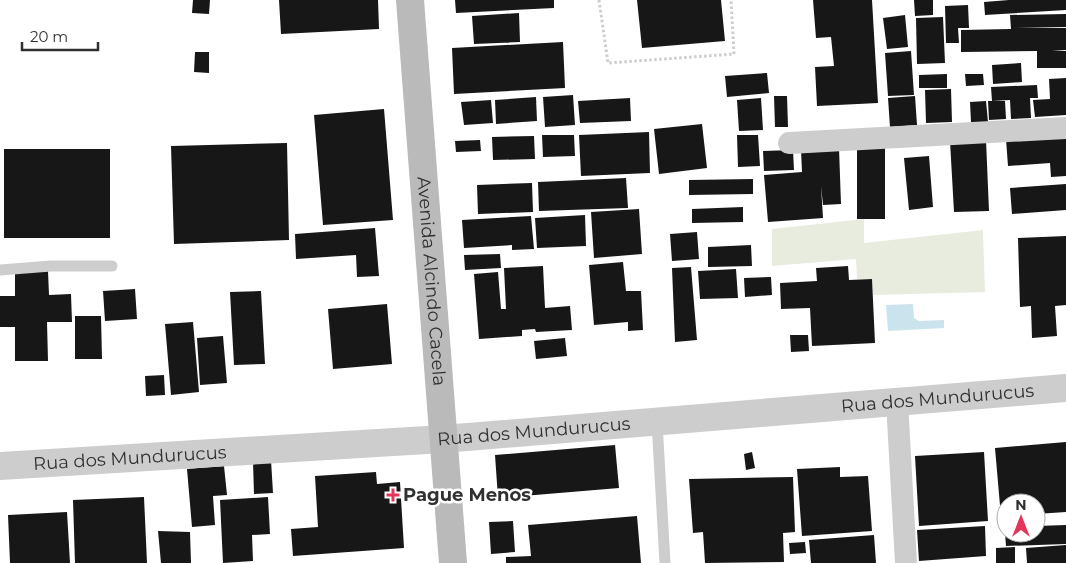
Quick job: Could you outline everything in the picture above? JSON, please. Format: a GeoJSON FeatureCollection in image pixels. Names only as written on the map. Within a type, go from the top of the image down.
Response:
{"type":"FeatureCollection","features":[{"type":"Feature","properties":{"kind":"main road","name":"Avenida Alcindo Cacela"},"geometry":{"type":"LineString","coordinates":[[410,0],[453,563]]}},
{"type":"Feature","properties":{"kind":"street"},"geometry":{"type":"LineString","coordinates":[[788,144],[1066,128]]}},
{"type":"Feature","properties":{"kind":"street","name":"Rua dos Mundurucus"},"geometry":{"type":"LineString","coordinates":[[0,466],[443,438],[1066,388]]}},
{"type":"Feature","properties":{"kind":"street"},"geometry":{"type":"LineString","coordinates":[[897,402],[906,563]]}},
{"type":"Feature","properties":{"kind":"lane"},"geometry":{"type":"LineString","coordinates":[[0,270],[51,266],[112,266]]}},
{"type":"Feature","properties":{"kind":"lane"},"geometry":{"type":"LineString","coordinates":[[657,420],[665,563]]}},
{"type":"Feature","properties":{"kind":"path"},"geometry":{"type":"LineString","coordinates":[[598,0],[608,63],[734,54],[731,0]]}},
{"type":"Feature","properties":{"kind":"shaded area"},"geometry":{"type":"Polygon","coordinates":[[[864,219],[864,243],[983,230],[985,292],[873,295],[872,279],[857,279],[856,259],[772,266],[772,229],[864,219]]]}},
{"type":"Feature","properties":{"kind":"water"},"geometry":{"type":"Polygon","coordinates":[[[913,304],[914,318],[919,321],[944,320],[944,328],[888,331],[886,305],[913,304]]]}},
{"type":"Feature","properties":{"kind":"building"},"geometry":{"type":"Polygon","coordinates":[[[193,0],[210,0],[209,14],[192,13],[193,0]]]}},
{"type":"Feature","properties":{"kind":"building"},"geometry":{"type":"Polygon","coordinates":[[[279,0],[378,0],[379,29],[281,34],[279,0]]]}},
{"type":"Feature","properties":{"kind":"building"},"geometry":{"type":"Polygon","coordinates":[[[455,0],[554,0],[554,8],[456,13],[455,0]]]}},
{"type":"Feature","properties":{"kind":"building"},"geometry":{"type":"Polygon","coordinates":[[[637,0],[721,0],[725,41],[642,48],[637,0]]]}},
{"type":"Feature","properties":{"kind":"building"},"geometry":{"type":"Polygon","coordinates":[[[813,0],[872,0],[878,103],[817,106],[815,67],[834,66],[831,37],[816,38],[813,0]]]}},
{"type":"Feature","properties":{"kind":"building"},"geometry":{"type":"Polygon","coordinates":[[[914,0],[933,0],[933,15],[915,16],[914,0]]]}},
{"type":"Feature","properties":{"kind":"building"},"geometry":{"type":"Polygon","coordinates":[[[1066,0],[1066,10],[985,15],[984,2],[1066,0]]]}},
{"type":"Feature","properties":{"kind":"building"},"geometry":{"type":"Polygon","coordinates":[[[968,5],[969,28],[958,28],[959,43],[946,43],[945,6],[968,5]]]}},
{"type":"Feature","properties":{"kind":"building"},"geometry":{"type":"Polygon","coordinates":[[[519,13],[520,42],[474,44],[472,16],[519,13]]]}},
{"type":"Feature","properties":{"kind":"building"},"geometry":{"type":"Polygon","coordinates":[[[1066,14],[1066,27],[1016,28],[1066,28],[1066,50],[1052,50],[1066,51],[1066,68],[1037,68],[1037,51],[961,52],[961,30],[1011,29],[1010,15],[1066,14]]]}},
{"type":"Feature","properties":{"kind":"building"},"geometry":{"type":"Polygon","coordinates":[[[905,15],[908,47],[887,49],[883,18],[905,15]]]}},
{"type":"Feature","properties":{"kind":"building"},"geometry":{"type":"Polygon","coordinates":[[[943,17],[945,63],[917,64],[916,18],[943,17]]]}},
{"type":"Feature","properties":{"kind":"building"},"geometry":{"type":"Polygon","coordinates":[[[563,42],[565,88],[454,94],[452,48],[563,42]]]}},
{"type":"Feature","properties":{"kind":"building"},"geometry":{"type":"Polygon","coordinates":[[[911,51],[914,95],[888,96],[885,53],[911,51]]]}},
{"type":"Feature","properties":{"kind":"building"},"geometry":{"type":"Polygon","coordinates":[[[195,52],[209,52],[209,73],[194,72],[195,52]]]}},
{"type":"Feature","properties":{"kind":"building"},"geometry":{"type":"Polygon","coordinates":[[[1021,63],[1022,82],[993,84],[992,65],[1021,63]]]}},
{"type":"Feature","properties":{"kind":"building"},"geometry":{"type":"Polygon","coordinates":[[[767,73],[769,93],[727,97],[725,76],[767,73]]]}},
{"type":"Feature","properties":{"kind":"building"},"geometry":{"type":"Polygon","coordinates":[[[947,74],[947,88],[919,88],[919,75],[947,74]]]}},
{"type":"Feature","properties":{"kind":"building"},"geometry":{"type":"Polygon","coordinates":[[[965,74],[983,74],[984,85],[966,86],[965,74]]]}},
{"type":"Feature","properties":{"kind":"building"},"geometry":{"type":"Polygon","coordinates":[[[1066,78],[1066,115],[1035,117],[1033,100],[1050,99],[1049,79],[1066,78]]]}},
{"type":"Feature","properties":{"kind":"building"},"geometry":{"type":"Polygon","coordinates":[[[1037,85],[1038,98],[1030,98],[1031,118],[1011,119],[1010,100],[992,101],[991,87],[1037,85]]]}},
{"type":"Feature","properties":{"kind":"building"},"geometry":{"type":"Polygon","coordinates":[[[951,89],[952,122],[926,123],[925,90],[951,89]]]}},
{"type":"Feature","properties":{"kind":"building"},"geometry":{"type":"Polygon","coordinates":[[[573,95],[575,125],[545,127],[543,97],[573,95]]]}},
{"type":"Feature","properties":{"kind":"building"},"geometry":{"type":"Polygon","coordinates":[[[774,96],[787,96],[788,127],[775,127],[774,96]]]}},
{"type":"Feature","properties":{"kind":"building"},"geometry":{"type":"Polygon","coordinates":[[[915,96],[917,125],[890,127],[888,98],[915,96]]]}},
{"type":"Feature","properties":{"kind":"building"},"geometry":{"type":"Polygon","coordinates":[[[536,97],[537,121],[496,124],[495,100],[536,97]]]}},
{"type":"Feature","properties":{"kind":"building"},"geometry":{"type":"Polygon","coordinates":[[[630,98],[631,121],[580,123],[578,101],[630,98]]]}},
{"type":"Feature","properties":{"kind":"building"},"geometry":{"type":"Polygon","coordinates":[[[761,98],[763,130],[739,131],[737,100],[761,98]]]}},
{"type":"Feature","properties":{"kind":"building"},"geometry":{"type":"Polygon","coordinates":[[[491,100],[493,123],[464,125],[461,102],[491,100]]]}},
{"type":"Feature","properties":{"kind":"building"},"geometry":{"type":"Polygon","coordinates":[[[986,101],[988,122],[971,122],[970,102],[986,101]]]}},
{"type":"Feature","properties":{"kind":"building"},"geometry":{"type":"Polygon","coordinates":[[[988,101],[1005,101],[1006,119],[989,120],[988,101]]]}},
{"type":"Feature","properties":{"kind":"building"},"geometry":{"type":"Polygon","coordinates":[[[384,109],[393,220],[323,225],[314,115],[384,109]]]}},
{"type":"Feature","properties":{"kind":"building"},"geometry":{"type":"Polygon","coordinates":[[[702,124],[707,168],[659,174],[654,129],[702,124]]]}},
{"type":"Feature","properties":{"kind":"building"},"geometry":{"type":"Polygon","coordinates":[[[649,132],[650,173],[581,176],[579,135],[649,132]]]}},
{"type":"Feature","properties":{"kind":"building"},"geometry":{"type":"Polygon","coordinates":[[[542,135],[574,135],[575,156],[543,157],[542,135]]]}},
{"type":"Feature","properties":{"kind":"building"},"geometry":{"type":"Polygon","coordinates":[[[737,135],[758,135],[760,166],[738,167],[737,135]]]}},
{"type":"Feature","properties":{"kind":"building"},"geometry":{"type":"Polygon","coordinates":[[[1066,135],[1066,176],[1051,177],[1050,163],[1008,166],[1006,139],[1066,135]]]}},
{"type":"Feature","properties":{"kind":"building"},"geometry":{"type":"Polygon","coordinates":[[[534,136],[535,159],[493,160],[492,137],[534,136]]]}},
{"type":"Feature","properties":{"kind":"building"},"geometry":{"type":"Polygon","coordinates":[[[480,140],[481,151],[456,152],[455,141],[480,140]]]}},
{"type":"Feature","properties":{"kind":"building"},"geometry":{"type":"Polygon","coordinates":[[[986,140],[989,211],[954,212],[950,141],[986,140]]]}},
{"type":"Feature","properties":{"kind":"building"},"geometry":{"type":"Polygon","coordinates":[[[287,143],[289,240],[174,244],[171,146],[287,143]]]}},
{"type":"Feature","properties":{"kind":"building"},"geometry":{"type":"Polygon","coordinates":[[[857,145],[885,145],[885,219],[857,219],[857,145]]]}},
{"type":"Feature","properties":{"kind":"building"},"geometry":{"type":"Polygon","coordinates":[[[839,148],[841,204],[823,205],[821,186],[823,218],[768,222],[764,175],[802,172],[801,150],[839,148]]]}},
{"type":"Feature","properties":{"kind":"building"},"geometry":{"type":"Polygon","coordinates":[[[4,149],[110,149],[110,238],[4,238],[4,149]]]}},
{"type":"Feature","properties":{"kind":"building"},"geometry":{"type":"Polygon","coordinates":[[[793,150],[794,170],[764,171],[763,151],[793,150]]]}},
{"type":"Feature","properties":{"kind":"building"},"geometry":{"type":"Polygon","coordinates":[[[929,156],[933,207],[909,210],[904,158],[929,156]]]}},
{"type":"Feature","properties":{"kind":"building"},"geometry":{"type":"Polygon","coordinates":[[[626,178],[628,208],[539,211],[538,182],[626,178]]]}},
{"type":"Feature","properties":{"kind":"building"},"geometry":{"type":"Polygon","coordinates":[[[753,179],[753,194],[689,195],[689,180],[753,179]]]}},
{"type":"Feature","properties":{"kind":"building"},"geometry":{"type":"Polygon","coordinates":[[[532,183],[533,212],[478,214],[477,185],[532,183]]]}},
{"type":"Feature","properties":{"kind":"building"},"geometry":{"type":"Polygon","coordinates":[[[1066,184],[1066,210],[1012,214],[1010,188],[1066,184]]]}},
{"type":"Feature","properties":{"kind":"building"},"geometry":{"type":"Polygon","coordinates":[[[743,207],[743,222],[692,223],[692,209],[743,207]]]}},
{"type":"Feature","properties":{"kind":"building"},"geometry":{"type":"Polygon","coordinates":[[[639,209],[642,254],[594,258],[591,212],[639,209]]]}},
{"type":"Feature","properties":{"kind":"building"},"geometry":{"type":"Polygon","coordinates":[[[585,215],[586,246],[537,248],[535,218],[585,215]]]}},
{"type":"Feature","properties":{"kind":"building"},"geometry":{"type":"Polygon","coordinates":[[[531,216],[534,249],[512,250],[512,245],[464,248],[462,220],[531,216]]]}},
{"type":"Feature","properties":{"kind":"building"},"geometry":{"type":"Polygon","coordinates":[[[375,228],[379,276],[357,277],[356,255],[296,259],[295,234],[375,228]]]}},
{"type":"Feature","properties":{"kind":"building"},"geometry":{"type":"Polygon","coordinates":[[[697,232],[699,259],[672,261],[670,234],[697,232]]]}},
{"type":"Feature","properties":{"kind":"building"},"geometry":{"type":"Polygon","coordinates":[[[1066,236],[1066,305],[1055,306],[1057,336],[1032,338],[1031,306],[1020,307],[1018,238],[1066,236]]]}},
{"type":"Feature","properties":{"kind":"building"},"geometry":{"type":"Polygon","coordinates":[[[751,245],[752,266],[708,267],[708,247],[751,245]]]}},
{"type":"Feature","properties":{"kind":"building"},"geometry":{"type":"Polygon","coordinates":[[[500,254],[501,268],[465,270],[464,255],[500,254]]]}},
{"type":"Feature","properties":{"kind":"building"},"geometry":{"type":"Polygon","coordinates":[[[623,262],[626,291],[641,291],[643,330],[628,331],[628,322],[594,325],[589,265],[623,262]]]}},
{"type":"Feature","properties":{"kind":"building"},"geometry":{"type":"Polygon","coordinates":[[[543,266],[545,308],[570,306],[572,330],[536,332],[535,329],[522,330],[522,336],[479,339],[474,274],[498,272],[501,309],[506,309],[504,268],[543,266]]]}},
{"type":"Feature","properties":{"kind":"building"},"geometry":{"type":"Polygon","coordinates":[[[848,266],[849,280],[872,279],[875,343],[812,346],[810,308],[781,309],[780,283],[817,281],[816,268],[848,266]]]}},
{"type":"Feature","properties":{"kind":"building"},"geometry":{"type":"Polygon","coordinates":[[[691,267],[697,340],[675,342],[672,268],[691,267]]]}},
{"type":"Feature","properties":{"kind":"building"},"geometry":{"type":"Polygon","coordinates":[[[736,269],[738,298],[700,299],[698,271],[736,269]]]}},
{"type":"Feature","properties":{"kind":"building"},"geometry":{"type":"Polygon","coordinates":[[[48,271],[49,295],[71,294],[72,322],[47,322],[48,361],[15,361],[15,327],[0,327],[0,296],[15,296],[15,272],[48,271]]]}},
{"type":"Feature","properties":{"kind":"building"},"geometry":{"type":"Polygon","coordinates":[[[771,277],[772,295],[745,297],[744,278],[771,277]]]}},
{"type":"Feature","properties":{"kind":"building"},"geometry":{"type":"Polygon","coordinates":[[[135,289],[137,319],[105,321],[103,291],[135,289]]]}},
{"type":"Feature","properties":{"kind":"building"},"geometry":{"type":"Polygon","coordinates":[[[261,291],[265,364],[234,365],[230,292],[261,291]]]}},
{"type":"Feature","properties":{"kind":"building"},"geometry":{"type":"Polygon","coordinates":[[[387,304],[392,364],[333,369],[328,309],[387,304]]]}},
{"type":"Feature","properties":{"kind":"building"},"geometry":{"type":"Polygon","coordinates":[[[75,316],[101,316],[102,359],[75,359],[75,316]]]}},
{"type":"Feature","properties":{"kind":"building"},"geometry":{"type":"Polygon","coordinates":[[[193,322],[199,392],[171,395],[165,324],[193,322]]]}},
{"type":"Feature","properties":{"kind":"building"},"geometry":{"type":"Polygon","coordinates":[[[790,335],[808,335],[809,351],[791,352],[790,335]]]}},
{"type":"Feature","properties":{"kind":"building"},"geometry":{"type":"Polygon","coordinates":[[[223,336],[227,383],[200,385],[197,338],[223,336]]]}},
{"type":"Feature","properties":{"kind":"building"},"geometry":{"type":"Polygon","coordinates":[[[565,338],[567,356],[536,359],[534,341],[565,338]]]}},
{"type":"Feature","properties":{"kind":"building"},"geometry":{"type":"Polygon","coordinates":[[[164,375],[165,395],[146,396],[145,376],[164,375]]]}},
{"type":"Feature","properties":{"kind":"building"},"geometry":{"type":"Polygon","coordinates":[[[1066,442],[1066,512],[1046,513],[1046,493],[999,493],[995,448],[1066,442]]]}},
{"type":"Feature","properties":{"kind":"building"},"geometry":{"type":"Polygon","coordinates":[[[615,445],[619,488],[498,498],[495,455],[615,445]]]}},
{"type":"Feature","properties":{"kind":"building"},"geometry":{"type":"Polygon","coordinates":[[[752,452],[755,468],[746,470],[744,454],[752,452]]]}},
{"type":"Feature","properties":{"kind":"building"},"geometry":{"type":"Polygon","coordinates":[[[984,452],[988,521],[919,526],[915,456],[984,452]]]}},
{"type":"Feature","properties":{"kind":"building"},"geometry":{"type":"Polygon","coordinates":[[[271,460],[273,493],[254,494],[253,462],[271,460]]]}},
{"type":"Feature","properties":{"kind":"building"},"geometry":{"type":"Polygon","coordinates":[[[224,466],[227,495],[213,496],[215,525],[192,527],[187,469],[224,466]]]}},
{"type":"Feature","properties":{"kind":"building"},"geometry":{"type":"Polygon","coordinates":[[[840,467],[840,477],[868,476],[872,531],[802,536],[797,469],[840,467]]]}},
{"type":"Feature","properties":{"kind":"building"},"geometry":{"type":"Polygon","coordinates":[[[376,472],[377,484],[400,482],[404,548],[293,556],[291,529],[318,527],[315,476],[376,472]]]}},
{"type":"Feature","properties":{"kind":"building"},"geometry":{"type":"Polygon","coordinates":[[[793,477],[795,532],[783,533],[784,562],[705,563],[703,532],[693,533],[689,479],[793,477]]]}},
{"type":"Feature","properties":{"kind":"building"},"geometry":{"type":"Polygon","coordinates":[[[144,497],[147,563],[75,563],[73,500],[144,497]]]}},
{"type":"Feature","properties":{"kind":"building"},"geometry":{"type":"Polygon","coordinates":[[[268,497],[270,534],[252,535],[253,561],[223,563],[220,500],[268,497]]]}},
{"type":"Feature","properties":{"kind":"building"},"geometry":{"type":"Polygon","coordinates":[[[67,512],[70,563],[10,563],[8,515],[67,512]]]}},
{"type":"Feature","properties":{"kind":"building"},"geometry":{"type":"Polygon","coordinates":[[[637,516],[641,563],[506,563],[506,557],[531,556],[528,525],[637,516]]]}},
{"type":"Feature","properties":{"kind":"building"},"geometry":{"type":"Polygon","coordinates":[[[513,521],[515,552],[491,554],[489,522],[513,521]]]}},
{"type":"Feature","properties":{"kind":"building"},"geometry":{"type":"Polygon","coordinates":[[[1066,525],[1066,544],[1006,546],[1006,543],[1046,543],[1046,526],[1066,525]]]}},
{"type":"Feature","properties":{"kind":"building"},"geometry":{"type":"Polygon","coordinates":[[[985,526],[986,556],[919,561],[917,530],[985,526]]]}},
{"type":"Feature","properties":{"kind":"building"},"geometry":{"type":"Polygon","coordinates":[[[158,531],[190,532],[191,563],[161,563],[158,531]]]}},
{"type":"Feature","properties":{"kind":"building"},"geometry":{"type":"Polygon","coordinates":[[[874,535],[876,563],[811,563],[809,540],[874,535]]]}},
{"type":"Feature","properties":{"kind":"building"},"geometry":{"type":"Polygon","coordinates":[[[805,542],[806,553],[790,554],[789,543],[805,542]]]}},
{"type":"Feature","properties":{"kind":"building"},"geometry":{"type":"Polygon","coordinates":[[[1066,545],[1066,563],[1027,563],[1026,548],[1066,545]]]}},
{"type":"Feature","properties":{"kind":"building"},"geometry":{"type":"Polygon","coordinates":[[[1015,547],[1015,563],[996,563],[996,548],[1015,547]]]}},
{"type":"Feature","properties":{"kind":"place","name":"Pague Menos"},"geometry":{"type":"Point","coordinates":[393,495]}}]}
